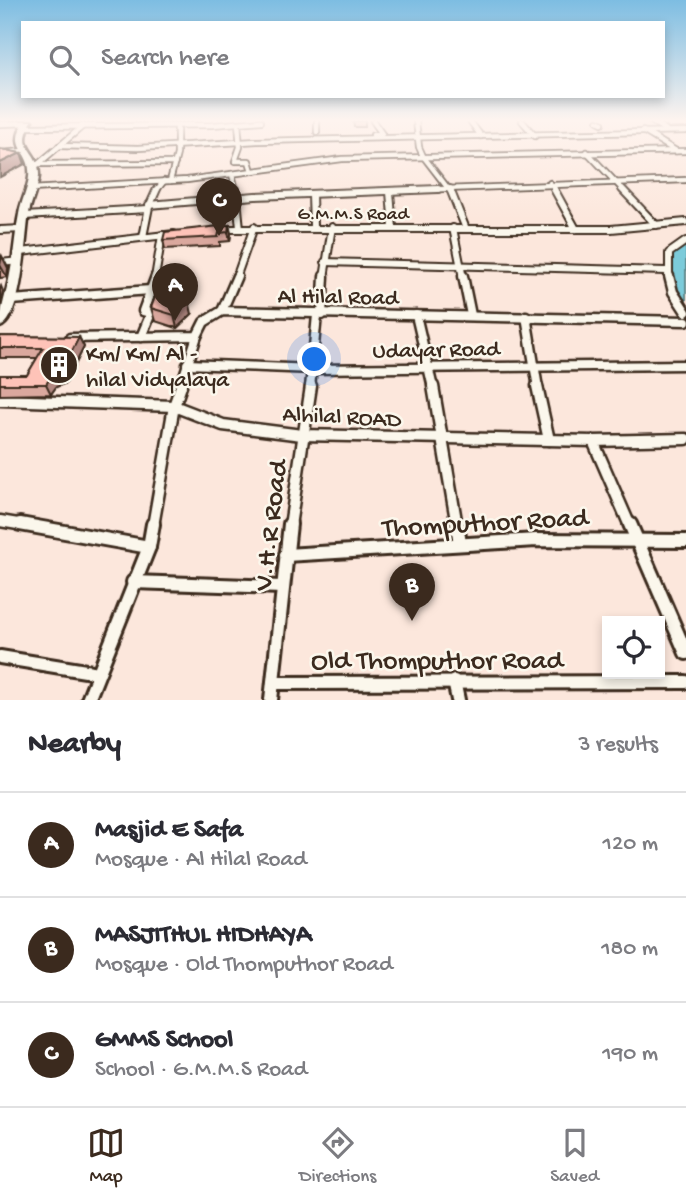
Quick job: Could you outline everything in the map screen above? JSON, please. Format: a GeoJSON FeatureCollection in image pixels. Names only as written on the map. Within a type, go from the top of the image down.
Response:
{"type":"FeatureCollection","features":[{"type":"Feature","properties":{"kind":"highway"},"geometry":{"type":"LineString","coordinates":[[0,323],[20,257],[24,216],[36,166],[26,154]]}},
{"type":"Feature","properties":{"kind":"street"},"geometry":{"type":"LineString","coordinates":[[36,166],[50,154]]}},
{"type":"Feature","properties":{"kind":"street"},"geometry":{"type":"LineString","coordinates":[[143,237],[155,190],[167,181],[175,163],[176,154]]}},
{"type":"Feature","properties":{"kind":"street"},"geometry":{"type":"LineString","coordinates":[[238,154],[235,161],[249,161],[252,171]]}},
{"type":"Feature","properties":{"kind":"street"},"geometry":{"type":"LineString","coordinates":[[364,154],[365,159]]}},
{"type":"Feature","properties":{"kind":"street"},"geometry":{"type":"LineString","coordinates":[[31,189],[167,181],[309,162],[539,154]]}},
{"type":"Feature","properties":{"kind":"street"},"geometry":{"type":"LineString","coordinates":[[587,154],[656,225]]}},
{"type":"Feature","properties":{"kind":"street"},"geometry":{"type":"LineString","coordinates":[[423,156],[449,188],[466,229]]}},
{"type":"Feature","properties":{"kind":"street"},"geometry":{"type":"LineString","coordinates":[[36,166],[175,163]]}},
{"type":"Feature","properties":{"kind":"street"},"geometry":{"type":"LineString","coordinates":[[232,174],[239,197],[240,228]]}},
{"type":"Feature","properties":{"kind":"street"},"geometry":{"type":"LineString","coordinates":[[674,180],[686,188]]}},
{"type":"Feature","properties":{"kind":"street"},"geometry":{"type":"LineString","coordinates":[[24,216],[239,197],[550,183],[686,180]]}},
{"type":"Feature","properties":{"kind":"street"},"geometry":{"type":"LineString","coordinates":[[550,183],[576,229]]}},
{"type":"Feature","properties":{"kind":"street"},"geometry":{"type":"LineString","coordinates":[[390,192],[393,228]]}},
{"type":"Feature","properties":{"kind":"street"},"geometry":{"type":"LineString","coordinates":[[312,195],[313,227]]}},
{"type":"Feature","properties":{"kind":"street","name":"G.M.M.S Road"},"geometry":{"type":"LineString","coordinates":[[214,229],[576,229],[686,222]]}},
{"type":"Feature","properties":{"kind":"street"},"geometry":{"type":"LineString","coordinates":[[88,700],[149,547],[174,406],[187,364],[204,322],[222,311],[254,227]]}},
{"type":"Feature","properties":{"kind":"street","name":"Al Hilal Road"},"geometry":{"type":"LineString","coordinates":[[319,315],[332,227]]}},
{"type":"Feature","properties":{"kind":"street"},"geometry":{"type":"LineString","coordinates":[[453,228],[471,315]]}},
{"type":"Feature","properties":{"kind":"street"},"geometry":{"type":"LineString","coordinates":[[0,230],[23,229]]}},
{"type":"Feature","properties":{"kind":"street"},"geometry":{"type":"LineString","coordinates":[[0,263],[20,257],[188,232]]}},
{"type":"Feature","properties":{"kind":"street"},"geometry":{"type":"LineString","coordinates":[[141,337],[151,313],[143,312],[151,290],[162,235]]}},
{"type":"Feature","properties":{"kind":"street"},"geometry":{"type":"LineString","coordinates":[[686,241],[669,253],[666,271],[672,295],[686,312]]}},
{"type":"Feature","properties":{"kind":"street"},"geometry":{"type":"LineString","coordinates":[[325,262],[666,271]]}},
{"type":"Feature","properties":{"kind":"street"},"geometry":{"type":"LineString","coordinates":[[6,307],[151,290]]}},
{"type":"Feature","properties":{"kind":"street","name":"Al Hilal Road"},"geometry":{"type":"LineString","coordinates":[[222,311],[686,321]]}},
{"type":"Feature","properties":{"kind":"street","name":"V.H.R Road"},"geometry":{"type":"LineString","coordinates":[[271,700],[282,587],[319,315]]}},
{"type":"Feature","properties":{"kind":"street"},"geometry":{"type":"LineString","coordinates":[[416,315],[430,368],[460,544]]}},
{"type":"Feature","properties":{"kind":"street"},"geometry":{"type":"LineString","coordinates":[[526,316],[533,366],[549,440]]}},
{"type":"Feature","properties":{"kind":"street"},"geometry":{"type":"LineString","coordinates":[[57,339],[197,336]]}},
{"type":"Feature","properties":{"kind":"street","name":"Udayar Road"},"geometry":{"type":"LineString","coordinates":[[187,364],[313,369],[686,365]]}},
{"type":"Feature","properties":{"kind":"street","name":"Alhilal ROAD"},"geometry":{"type":"LineString","coordinates":[[0,400],[174,406],[223,425],[302,435],[593,441],[686,439]]}},
{"type":"Feature","properties":{"kind":"street"},"geometry":{"type":"LineString","coordinates":[[593,441],[638,538],[686,653]]}},
{"type":"Feature","properties":{"kind":"street"},"geometry":{"type":"LineString","coordinates":[[0,521],[149,547]]}},
{"type":"Feature","properties":{"kind":"street","name":"Thomputhor Road"},"geometry":{"type":"LineString","coordinates":[[286,555],[460,544],[638,538],[686,541]]}},
{"type":"Feature","properties":{"kind":"street"},"geometry":{"type":"LineString","coordinates":[[133,582],[282,587]]}},
{"type":"Feature","properties":{"kind":"street"},"geometry":{"type":"LineString","coordinates":[[0,657],[98,673]]}},
{"type":"Feature","properties":{"kind":"street"},"geometry":{"type":"LineString","coordinates":[[454,681],[458,700]]}},
{"type":"Feature","properties":{"kind":"street","name":"Old Thomputhor Road"},"geometry":{"type":"LineString","coordinates":[[273,683],[686,682]]}},
{"type":"Feature","properties":{"kind":"water"},"geometry":{"type":"Polygon","coordinates":[[[686,244],[686,312],[674,297],[669,254],[686,244]]]}},
{"type":"Feature","properties":{"kind":"building"},"geometry":{"type":"Polygon","coordinates":[[[0,154],[20,154],[0,163],[0,154]]]}},
{"type":"Feature","properties":{"kind":"building"},"geometry":{"type":"Polygon","coordinates":[[[229,225],[228,232],[219,233],[218,237],[163,240],[165,232],[229,225]]]}},
{"type":"Feature","properties":{"kind":"building"},"geometry":{"type":"Polygon","coordinates":[[[162,292],[189,301],[174,315],[151,308],[155,297],[159,297],[162,292]]]}},
{"type":"Feature","properties":{"kind":"building"},"geometry":{"type":"Polygon","coordinates":[[[0,336],[79,337],[61,373],[51,377],[46,384],[0,384],[0,375],[27,375],[43,348],[0,348],[0,336]]]}},
{"type":"Feature","properties":{"kind":"place","name":"GMMS School"},"geometry":{"type":"Point","coordinates":[219,236]}},
{"type":"Feature","properties":{"kind":"place","name":"Masjid E Safa"},"geometry":{"type":"Point","coordinates":[175,321]}},
{"type":"Feature","properties":{"kind":"place","name":"Km/ Km/ Al - hilal Vidyalaya"},"geometry":{"type":"Point","coordinates":[59,365]}},
{"type":"Feature","properties":{"kind":"place","name":"MASJITHUL HIDHAYA"},"geometry":{"type":"Point","coordinates":[412,621]}}]}
